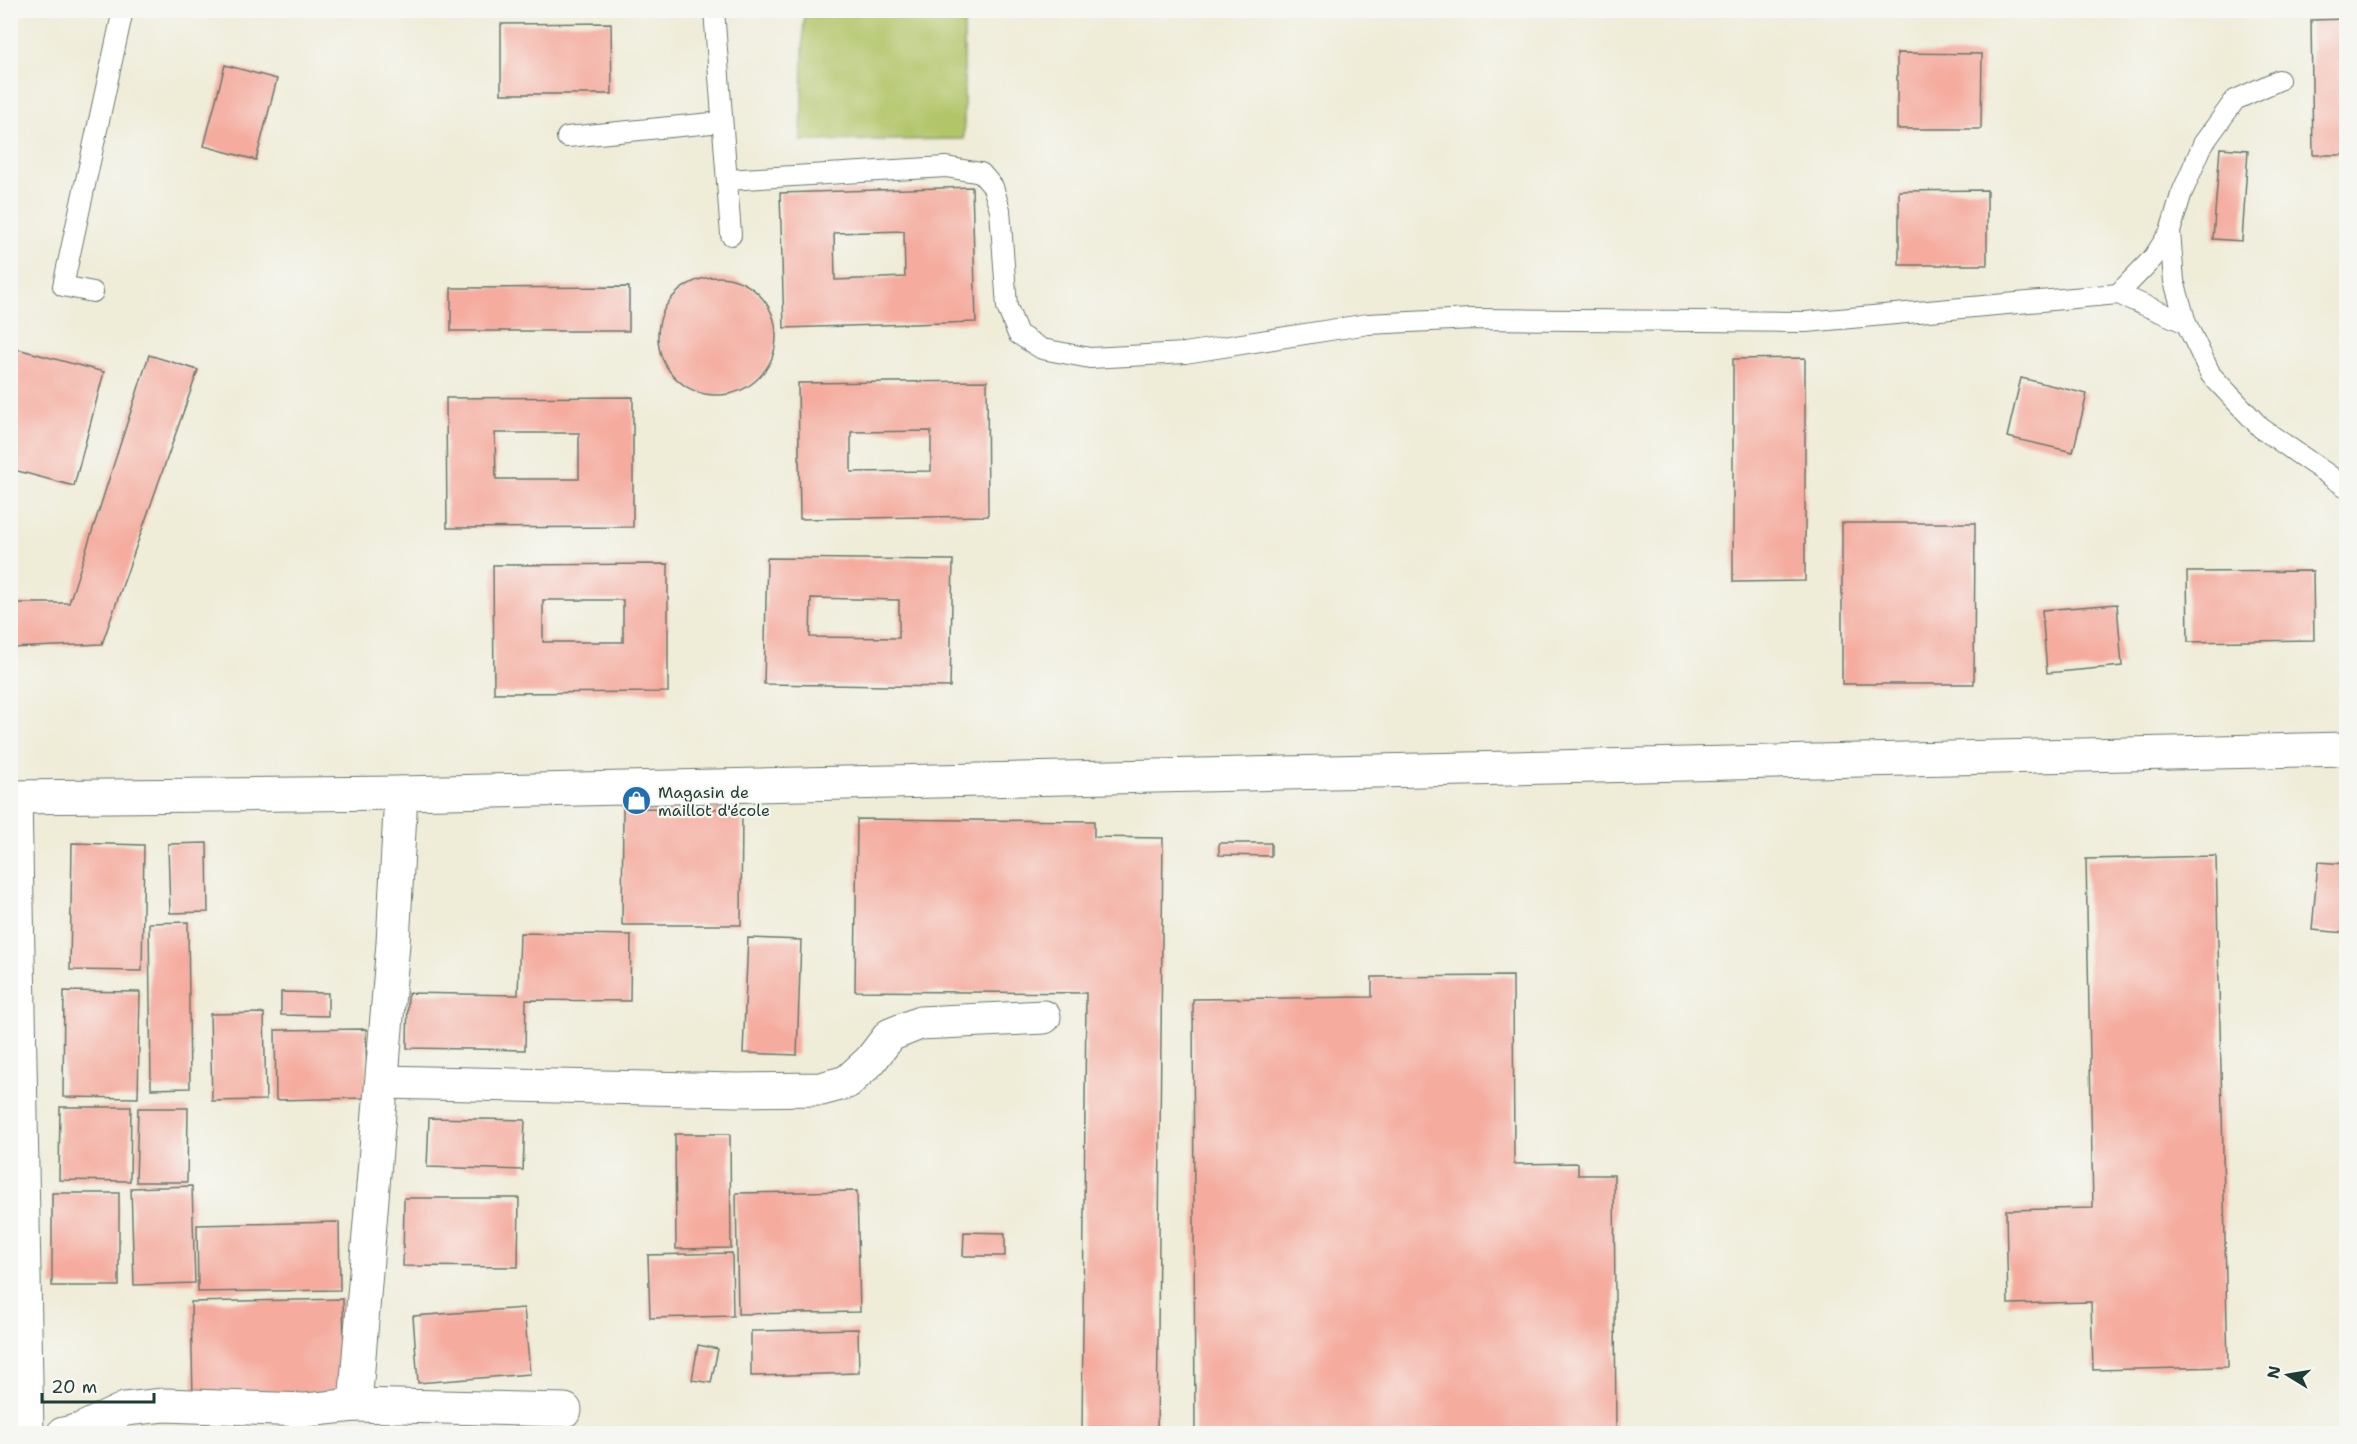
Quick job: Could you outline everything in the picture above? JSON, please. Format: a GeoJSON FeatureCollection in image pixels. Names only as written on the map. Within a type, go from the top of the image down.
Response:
{"type":"FeatureCollection","features":[{"type":"Feature","properties":{"kind":"street"},"geometry":{"type":"LineString","coordinates":[[27,1434],[13,797],[401,793],[2346,749]]}},
{"type":"Feature","properties":{"kind":"street"},"geometry":{"type":"LineString","coordinates":[[355,1405],[393,943],[401,793]]}},
{"type":"Feature","properties":{"kind":"street"},"geometry":{"type":"LineString","coordinates":[[382,1083],[714,1090],[821,1089],[847,1082],[870,1061],[890,1035],[920,1023],[1044,1017]]}},
{"type":"Feature","properties":{"kind":"street"},"geometry":{"type":"LineString","coordinates":[[63,1434],[80,1430],[125,1410],[164,1405],[306,1410],[355,1405],[565,1410]]}},
{"type":"Feature","properties":{"kind":"lane"},"geometry":{"type":"LineString","coordinates":[[93,292],[63,285],[123,10]]}},
{"type":"Feature","properties":{"kind":"lane"},"geometry":{"type":"LineString","coordinates":[[714,10],[731,235]]}},
{"type":"Feature","properties":{"kind":"lane"},"geometry":{"type":"LineString","coordinates":[[2118,294],[2153,258],[2170,232],[2181,195],[2204,144],[2235,100],[2279,80]]}},
{"type":"Feature","properties":{"kind":"lane"},"geometry":{"type":"LineString","coordinates":[[567,137],[723,122]]}},
{"type":"Feature","properties":{"kind":"lane"},"geometry":{"type":"LineString","coordinates":[[727,180],[946,167],[981,173],[993,187],[1000,210],[1007,307],[1018,334],[1042,349],[1090,358],[1185,353],[1368,324],[1472,319],[1806,322],[2118,294],[2187,322]]}},
{"type":"Feature","properties":{"kind":"lane"},"geometry":{"type":"LineString","coordinates":[[2170,232],[2174,281],[2187,322],[2211,375],[2261,428],[2346,487]]}},
{"type":"Feature","properties":{"kind":"green space"},"geometry":{"type":"Polygon","coordinates":[[[804,11],[964,11],[964,139],[801,141],[804,11]]]}},
{"type":"Feature","properties":{"kind":"building"},"geometry":{"type":"Polygon","coordinates":[[[2346,19],[2346,155],[2313,155],[2311,20],[2346,19]]]}},
{"type":"Feature","properties":{"kind":"building"},"geometry":{"type":"Polygon","coordinates":[[[611,23],[612,94],[501,94],[501,24],[611,23]]]}},
{"type":"Feature","properties":{"kind":"building"},"geometry":{"type":"Polygon","coordinates":[[[1897,53],[1982,54],[1981,129],[1897,129],[1897,53]]]}},
{"type":"Feature","properties":{"kind":"building"},"geometry":{"type":"Polygon","coordinates":[[[225,65],[277,79],[256,160],[204,146],[225,65]]]}},
{"type":"Feature","properties":{"kind":"building"},"geometry":{"type":"Polygon","coordinates":[[[2220,148],[2248,150],[2242,241],[2213,239],[2220,148]]]}},
{"type":"Feature","properties":{"kind":"building"},"geometry":{"type":"Polygon","coordinates":[[[972,187],[976,322],[784,328],[780,193],[972,187]],[[904,231],[834,233],[835,280],[905,277],[904,231]]]}},
{"type":"Feature","properties":{"kind":"building"},"geometry":{"type":"Polygon","coordinates":[[[1987,190],[1987,265],[1899,265],[1899,191],[1987,190]]]}},
{"type":"Feature","properties":{"kind":"building"},"geometry":{"type":"Polygon","coordinates":[[[717,277],[739,282],[759,294],[771,314],[776,336],[771,358],[759,378],[739,390],[717,395],[695,390],[675,378],[663,358],[658,336],[663,314],[675,294],[695,282],[717,277]]]}},
{"type":"Feature","properties":{"kind":"building"},"geometry":{"type":"Polygon","coordinates":[[[629,287],[629,331],[451,331],[451,288],[629,287]]]}},
{"type":"Feature","properties":{"kind":"building"},"geometry":{"type":"Polygon","coordinates":[[[10,347],[104,372],[74,486],[10,469],[10,347]]]}},
{"type":"Feature","properties":{"kind":"building"},"geometry":{"type":"Polygon","coordinates":[[[149,355],[198,370],[102,644],[10,648],[10,603],[69,603],[149,355]]]}},
{"type":"Feature","properties":{"kind":"building"},"geometry":{"type":"Polygon","coordinates":[[[1805,358],[1805,581],[1733,582],[1733,359],[1805,358]]]}},
{"type":"Feature","properties":{"kind":"building"},"geometry":{"type":"Polygon","coordinates":[[[2021,378],[2087,394],[2073,452],[2007,437],[2021,378]]]}},
{"type":"Feature","properties":{"kind":"building"},"geometry":{"type":"Polygon","coordinates":[[[987,381],[988,516],[800,519],[798,383],[987,381]],[[931,431],[851,432],[851,472],[931,471],[931,431]]]}},
{"type":"Feature","properties":{"kind":"building"},"geometry":{"type":"Polygon","coordinates":[[[633,397],[633,527],[447,528],[446,398],[633,397]],[[495,433],[496,479],[579,479],[579,433],[495,433]]]}},
{"type":"Feature","properties":{"kind":"building"},"geometry":{"type":"Polygon","coordinates":[[[1842,523],[1975,523],[1974,684],[1842,684],[1842,523]]]}},
{"type":"Feature","properties":{"kind":"building"},"geometry":{"type":"Polygon","coordinates":[[[767,558],[953,560],[950,687],[764,684],[767,558]],[[811,598],[810,637],[899,638],[899,600],[811,598]]]}},
{"type":"Feature","properties":{"kind":"building"},"geometry":{"type":"Polygon","coordinates":[[[668,564],[668,692],[494,693],[493,565],[668,564]],[[543,600],[543,642],[623,642],[623,600],[543,600]]]}},
{"type":"Feature","properties":{"kind":"building"},"geometry":{"type":"Polygon","coordinates":[[[2313,571],[2314,640],[2188,642],[2187,572],[2313,571]]]}},
{"type":"Feature","properties":{"kind":"building"},"geometry":{"type":"Polygon","coordinates":[[[2117,604],[2122,666],[2047,673],[2042,610],[2117,604]]]}},
{"type":"Feature","properties":{"kind":"building"},"geometry":{"type":"Polygon","coordinates":[[[623,808],[742,809],[741,925],[622,925],[623,808]]]}},
{"type":"Feature","properties":{"kind":"building"},"geometry":{"type":"Polygon","coordinates":[[[857,819],[1094,821],[1094,837],[1163,838],[1157,1434],[1082,1434],[1086,993],[855,991],[857,819]]]}},
{"type":"Feature","properties":{"kind":"building"},"geometry":{"type":"Polygon","coordinates":[[[72,843],[144,845],[142,971],[70,970],[72,843]]]}},
{"type":"Feature","properties":{"kind":"building"},"geometry":{"type":"Polygon","coordinates":[[[207,843],[208,912],[170,913],[168,844],[207,843]]]}},
{"type":"Feature","properties":{"kind":"building"},"geometry":{"type":"Polygon","coordinates":[[[1219,843],[1271,843],[1271,856],[1219,855],[1219,843]]]}},
{"type":"Feature","properties":{"kind":"building"},"geometry":{"type":"Polygon","coordinates":[[[2216,856],[2228,1367],[2093,1370],[2091,1302],[2008,1304],[2006,1210],[2093,1208],[2086,859],[2216,856]]]}},
{"type":"Feature","properties":{"kind":"building"},"geometry":{"type":"Polygon","coordinates":[[[2318,862],[2346,864],[2346,933],[2312,930],[2318,862]]]}},
{"type":"Feature","properties":{"kind":"building"},"geometry":{"type":"Polygon","coordinates":[[[188,922],[190,1088],[151,1089],[149,923],[188,922]]]}},
{"type":"Feature","properties":{"kind":"building"},"geometry":{"type":"Polygon","coordinates":[[[520,933],[631,935],[630,1001],[526,1000],[525,1050],[407,1048],[408,993],[518,995],[520,933]]]}},
{"type":"Feature","properties":{"kind":"building"},"geometry":{"type":"Polygon","coordinates":[[[748,938],[801,940],[797,1055],[743,1053],[748,938]]]}},
{"type":"Feature","properties":{"kind":"building"},"geometry":{"type":"Polygon","coordinates":[[[1513,976],[1514,1164],[1578,1163],[1578,1175],[1614,1175],[1616,1434],[1195,1434],[1193,999],[1372,997],[1372,977],[1513,976]]]}},
{"type":"Feature","properties":{"kind":"building"},"geometry":{"type":"Polygon","coordinates":[[[64,991],[140,992],[138,1098],[63,1097],[64,991]]]}},
{"type":"Feature","properties":{"kind":"building"},"geometry":{"type":"Polygon","coordinates":[[[281,992],[328,993],[328,1016],[281,1015],[281,992]]]}},
{"type":"Feature","properties":{"kind":"building"},"geometry":{"type":"Polygon","coordinates":[[[264,1013],[266,1100],[212,1101],[210,1014],[264,1013]]]}},
{"type":"Feature","properties":{"kind":"building"},"geometry":{"type":"Polygon","coordinates":[[[366,1029],[367,1098],[276,1100],[275,1030],[366,1029]]]}},
{"type":"Feature","properties":{"kind":"building"},"geometry":{"type":"Polygon","coordinates":[[[60,1107],[131,1107],[130,1181],[59,1180],[60,1107]]]}},
{"type":"Feature","properties":{"kind":"building"},"geometry":{"type":"Polygon","coordinates":[[[138,1108],[188,1108],[187,1182],[136,1182],[138,1108]]]}},
{"type":"Feature","properties":{"kind":"building"},"geometry":{"type":"Polygon","coordinates":[[[429,1118],[525,1120],[523,1170],[427,1167],[429,1118]]]}},
{"type":"Feature","properties":{"kind":"building"},"geometry":{"type":"Polygon","coordinates":[[[675,1134],[730,1134],[731,1248],[676,1249],[675,1134]]]}},
{"type":"Feature","properties":{"kind":"building"},"geometry":{"type":"Polygon","coordinates":[[[192,1186],[195,1283],[134,1285],[131,1188],[192,1186]]]}},
{"type":"Feature","properties":{"kind":"building"},"geometry":{"type":"Polygon","coordinates":[[[857,1191],[860,1312],[738,1314],[736,1193],[857,1191]]]}},
{"type":"Feature","properties":{"kind":"building"},"geometry":{"type":"Polygon","coordinates":[[[52,1193],[119,1193],[119,1286],[52,1286],[52,1193]]]}},
{"type":"Feature","properties":{"kind":"building"},"geometry":{"type":"Polygon","coordinates":[[[404,1198],[519,1198],[518,1267],[403,1266],[404,1198]]]}},
{"type":"Feature","properties":{"kind":"building"},"geometry":{"type":"Polygon","coordinates":[[[339,1222],[340,1290],[198,1292],[197,1225],[339,1222]]]}},
{"type":"Feature","properties":{"kind":"building"},"geometry":{"type":"Polygon","coordinates":[[[964,1232],[1005,1233],[1005,1256],[963,1256],[964,1232]]]}},
{"type":"Feature","properties":{"kind":"building"},"geometry":{"type":"Polygon","coordinates":[[[732,1253],[733,1316],[650,1318],[648,1255],[732,1253]]]}},
{"type":"Feature","properties":{"kind":"building"},"geometry":{"type":"Polygon","coordinates":[[[343,1299],[345,1399],[193,1401],[191,1302],[343,1299]]]}},
{"type":"Feature","properties":{"kind":"building"},"geometry":{"type":"Polygon","coordinates":[[[524,1308],[530,1374],[418,1383],[413,1316],[524,1308]]]}},
{"type":"Feature","properties":{"kind":"building"},"geometry":{"type":"Polygon","coordinates":[[[858,1329],[859,1373],[751,1376],[751,1331],[858,1329]]]}},
{"type":"Feature","properties":{"kind":"building"},"geometry":{"type":"Polygon","coordinates":[[[698,1345],[718,1349],[711,1383],[692,1380],[698,1345]]]}},
{"type":"Feature","properties":{"kind":"place","name":"Magasin de maillot d'école"},"geometry":{"type":"Point","coordinates":[637,801]}}]}
